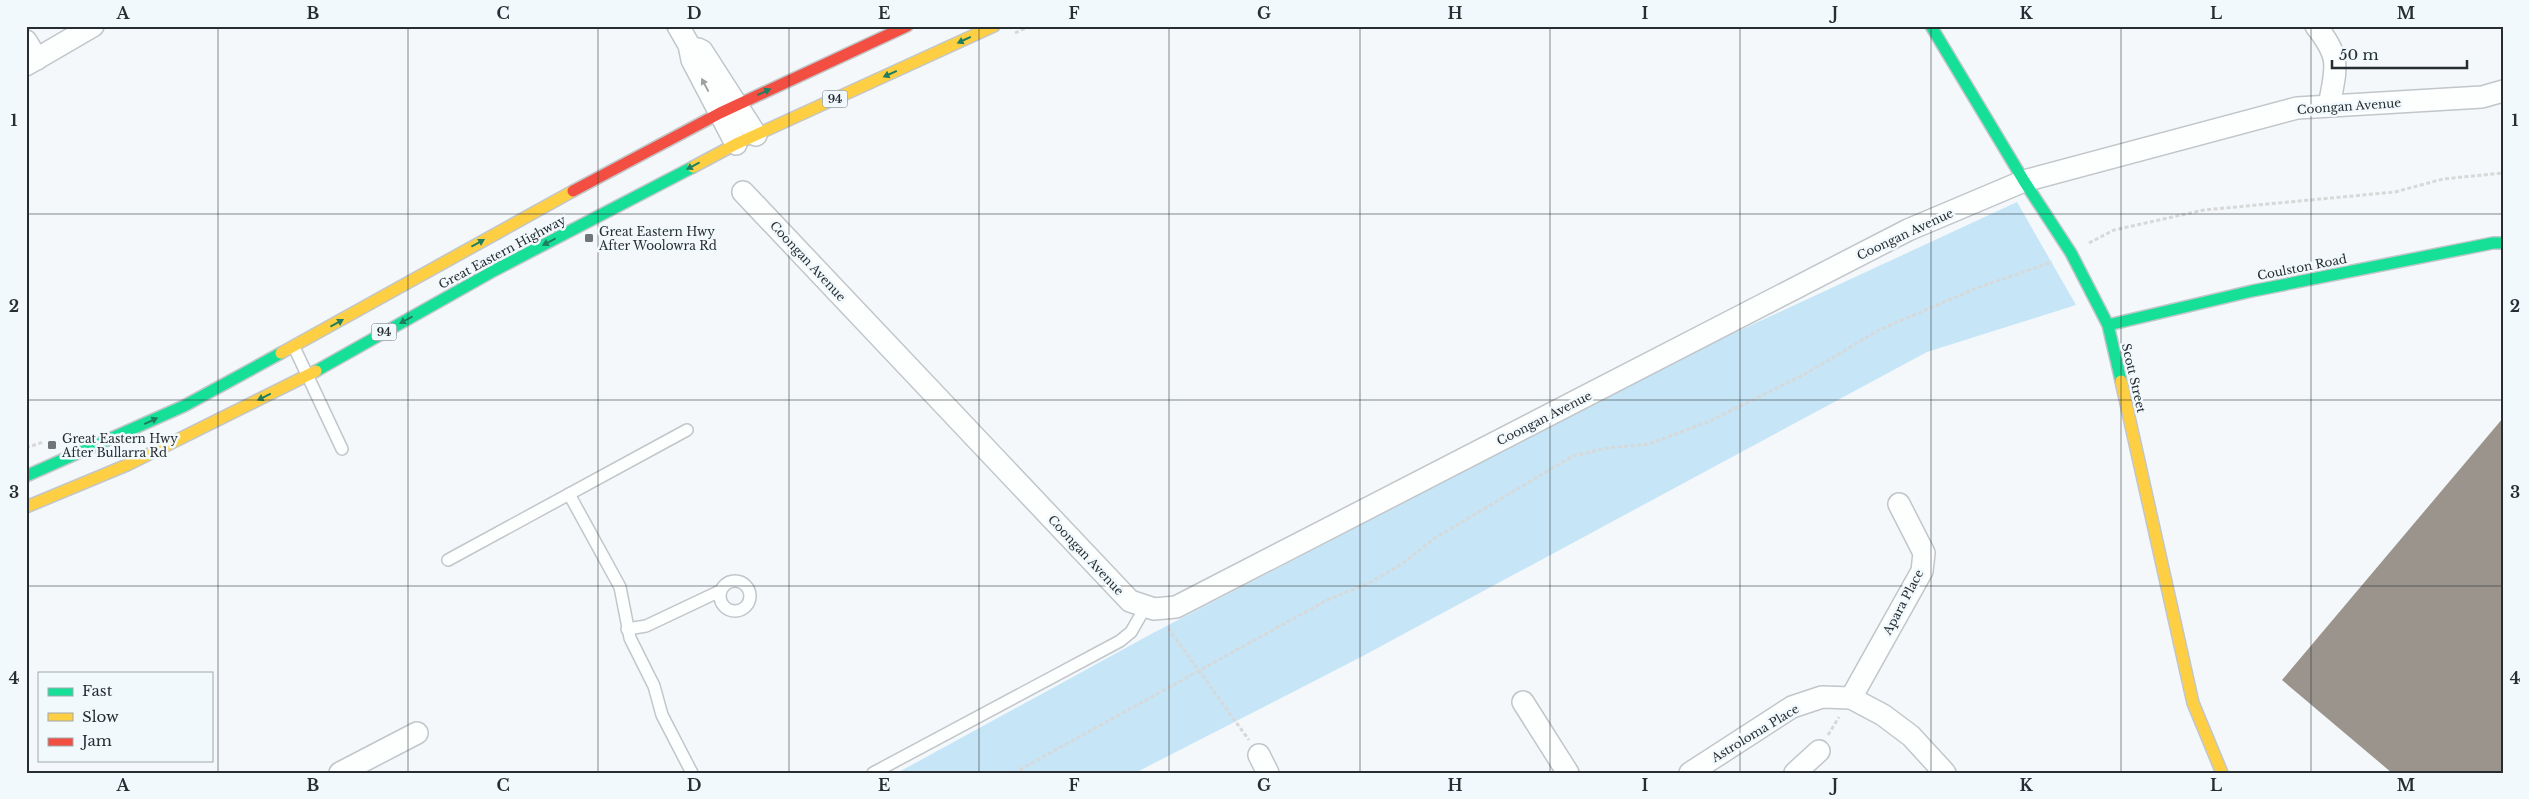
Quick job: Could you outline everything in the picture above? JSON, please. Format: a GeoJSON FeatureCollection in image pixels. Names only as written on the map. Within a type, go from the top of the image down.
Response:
{"type":"FeatureCollection","features":[{"type":"Feature","properties":{"kind":"main road","name":"Great Eastern Highway"},"geometry":{"type":"LineString","coordinates":[[26,476],[184,406],[294,347],[514,223],[728,109],[906,26]]}},
{"type":"Feature","properties":{"kind":"main road","name":"Great Eastern Highway"},"geometry":{"type":"LineString","coordinates":[[26,508],[127,465],[308,375],[495,270],[736,144],[994,26]]}},
{"type":"Feature","properties":{"kind":"main road","name":"Scott Street"},"geometry":{"type":"LineString","coordinates":[[1931,26],[2024,182],[2071,253],[2108,325],[2193,703],[2222,773]]}},
{"type":"Feature","properties":{"kind":"main road","name":"Coulston Road"},"geometry":{"type":"LineString","coordinates":[[2108,325],[2262,289],[2493,242],[2503,243]]}},
{"type":"Feature","properties":{"kind":"street"},"geometry":{"type":"LineString","coordinates":[[30,55],[93,26]]}},
{"type":"Feature","properties":{"kind":"street"},"geometry":{"type":"LineString","coordinates":[[678,26],[689,44],[692,60],[728,109],[756,135]]}},
{"type":"Feature","properties":{"kind":"street"},"geometry":{"type":"LineString","coordinates":[[2316,26],[2330,45],[2336,68],[2329,106]]}},
{"type":"Feature","properties":{"kind":"street","name":"Coongan Avenue"},"geometry":{"type":"LineString","coordinates":[[743,192],[1130,602],[1150,608],[1176,607],[1908,230],[2024,182],[2297,108],[2482,97],[2503,91]]}},
{"type":"Feature","properties":{"kind":"street"},"geometry":{"type":"LineString","coordinates":[[728,109],[736,144]]}},
{"type":"Feature","properties":{"kind":"street","name":"Apara Place"},"geometry":{"type":"LineString","coordinates":[[1851,698],[1922,571],[1924,553],[1899,504]]}},
{"type":"Feature","properties":{"kind":"street","name":"Astroloma Place"},"geometry":{"type":"LineString","coordinates":[[1690,773],[1792,707],[1822,698],[1851,698],[1883,715],[1911,736],[1945,773]]}},
{"type":"Feature","properties":{"kind":"street"},"geometry":{"type":"LineString","coordinates":[[1523,702],[1568,773]]}},
{"type":"Feature","properties":{"kind":"street"},"geometry":{"type":"LineString","coordinates":[[340,773],[417,733]]}},
{"type":"Feature","properties":{"kind":"street"},"geometry":{"type":"LineString","coordinates":[[1795,773],[1819,751]]}},
{"type":"Feature","properties":{"kind":"lane"},"geometry":{"type":"LineString","coordinates":[[294,347],[342,449]]}},
{"type":"Feature","properties":{"kind":"lane"},"geometry":{"type":"LineString","coordinates":[[448,560],[687,430]]}},
{"type":"Feature","properties":{"kind":"lane"},"geometry":{"type":"LineString","coordinates":[[569,494],[620,588],[627,629],[632,644],[654,686],[662,714],[692,773]]}},
{"type":"Feature","properties":{"kind":"lane"},"geometry":{"type":"LineString","coordinates":[[627,629],[646,626],[720,591]]}},
{"type":"Feature","properties":{"kind":"lane"},"geometry":{"type":"LineString","coordinates":[[873,773],[1120,641],[1131,632],[1150,608]]}},
{"type":"Feature","properties":{"kind":"path"},"geometry":{"type":"LineString","coordinates":[[1014,773],[1327,600],[1369,583],[1402,564],[1435,538],[1573,456],[1608,448],[1649,444],[1710,422],[1807,372],[1878,330],[1976,288],[2042,267],[2114,230],[2204,210],[2395,192],[2443,179],[2503,173]]}},
{"type":"Feature","properties":{"kind":"path"},"geometry":{"type":"LineString","coordinates":[[1150,608],[1200,670],[1263,764]]}},
{"type":"Feature","properties":{"kind":"path"},"geometry":{"type":"LineString","coordinates":[[1819,751],[1851,698]]}},
{"type":"Feature","properties":{"kind":"shaded area"},"geometry":{"type":"Polygon","coordinates":[[[2017,202],[2076,305],[1927,352],[1361,657],[1135,773],[897,773],[1153,633],[1693,352],[2017,202]]]}},
{"type":"Feature","properties":{"kind":"building"},"geometry":{"type":"Polygon","coordinates":[[[2503,418],[2503,773],[2392,773],[2282,680],[2503,418]]]}},
{"type":"Feature","properties":{"kind":"traffic: fast"},"geometry":{"type":"LineString","coordinates":[[1931,26],[2024,181],[2071,253],[2108,325],[2121,381]]}},
{"type":"Feature","properties":{"kind":"traffic: fast"},"geometry":{"type":"LineString","coordinates":[[316,371],[495,270],[693,167]]}},
{"type":"Feature","properties":{"kind":"traffic: fast"},"geometry":{"type":"LineString","coordinates":[[2108,325],[2252,291],[2493,243],[2503,243]]}},
{"type":"Feature","properties":{"kind":"traffic: fast"},"geometry":{"type":"LineString","coordinates":[[26,476],[184,406],[281,353]]}},
{"type":"Feature","properties":{"kind":"traffic: slow"},"geometry":{"type":"LineString","coordinates":[[693,167],[736,144],[994,26]]}},
{"type":"Feature","properties":{"kind":"traffic: slow"},"geometry":{"type":"LineString","coordinates":[[281,353],[573,191]]}},
{"type":"Feature","properties":{"kind":"traffic: slow"},"geometry":{"type":"LineString","coordinates":[[26,507],[127,465],[316,371]]}},
{"type":"Feature","properties":{"kind":"traffic: slow"},"geometry":{"type":"LineString","coordinates":[[2121,381],[2193,703],[2222,773]]}},
{"type":"Feature","properties":{"kind":"traffic: jam"},"geometry":{"type":"LineString","coordinates":[[573,191],[720,113],[907,26]]}},
{"type":"Feature","properties":{"kind":"place","name":"Great Eastern Hwy After Woolowra Rd"},"geometry":{"type":"Point","coordinates":[589,238]}},
{"type":"Feature","properties":{"kind":"place","name":"Great Eastern Hwy After Bullarra Rd"},"geometry":{"type":"Point","coordinates":[52,445]}}]}
